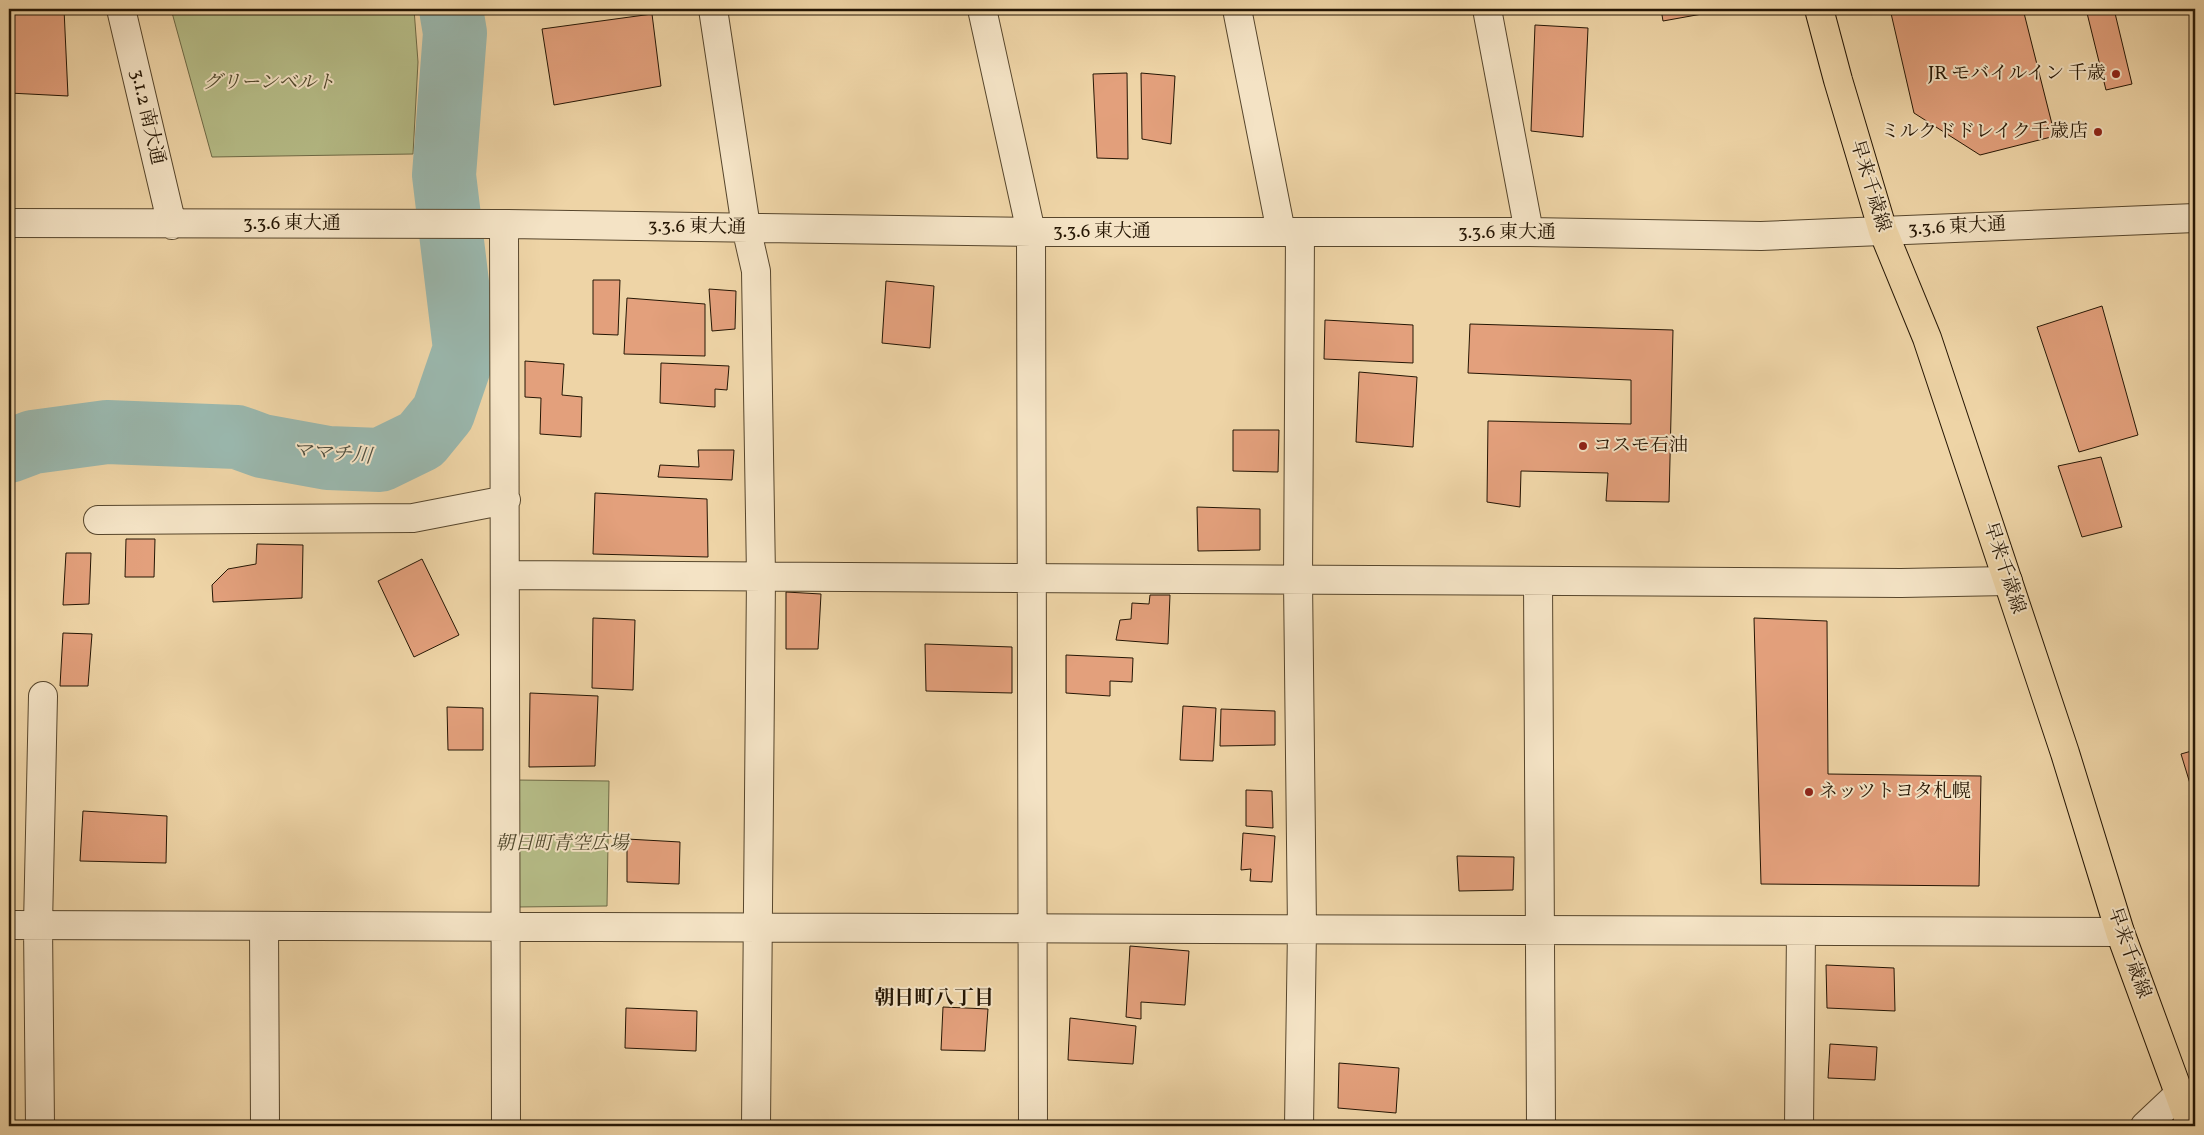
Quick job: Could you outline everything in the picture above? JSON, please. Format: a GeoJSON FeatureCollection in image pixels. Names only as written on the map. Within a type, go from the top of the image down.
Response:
{"type":"FeatureCollection","features":[{"type":"Feature","properties":{"kind":"main road","name":"早来千歳線"},"geometry":{"type":"LineString","coordinates":[[1820,9],[1838,80],[1884,230],[1927,338],[2008,581],[2120,932],[2191,1126]]}},
{"type":"Feature","properties":{"kind":"street","name":"3.1.2 南大通"},"geometry":{"type":"LineString","coordinates":[[121,9],[172,225]]}},
{"type":"Feature","properties":{"kind":"street"},"geometry":{"type":"LineString","coordinates":[[713,9],[746,227],[756,271],[761,576],[756,1126]]}},
{"type":"Feature","properties":{"kind":"street"},"geometry":{"type":"LineString","coordinates":[[982,9],[1031,232],[1033,1126]]}},
{"type":"Feature","properties":{"kind":"street"},"geometry":{"type":"LineString","coordinates":[[1237,9],[1291,232],[1298,580],[1302,929],[1299,1126]]}},
{"type":"Feature","properties":{"kind":"street"},"geometry":{"type":"LineString","coordinates":[[1487,9],[1529,232]]}},
{"type":"Feature","properties":{"kind":"street","name":"3.3.6 東大通"},"geometry":{"type":"LineString","coordinates":[[9,223],[172,225],[504,224],[1031,232],[1529,232],[1761,236],[2195,218]]}},
{"type":"Feature","properties":{"kind":"street"},"geometry":{"type":"LineString","coordinates":[[504,224],[506,1126]]}},
{"type":"Feature","properties":{"kind":"street"},"geometry":{"type":"LineString","coordinates":[[98,520],[413,518],[506,500]]}},
{"type":"Feature","properties":{"kind":"street"},"geometry":{"type":"LineString","coordinates":[[506,575],[1901,583],[2008,581]]}},
{"type":"Feature","properties":{"kind":"street"},"geometry":{"type":"LineString","coordinates":[[1538,581],[1541,930],[1540,1126]]}},
{"type":"Feature","properties":{"kind":"street"},"geometry":{"type":"LineString","coordinates":[[40,1126],[38,925],[43,696]]}},
{"type":"Feature","properties":{"kind":"street"},"geometry":{"type":"LineString","coordinates":[[9,925],[2120,932]]}},
{"type":"Feature","properties":{"kind":"street"},"geometry":{"type":"LineString","coordinates":[[264,926],[265,1126]]}},
{"type":"Feature","properties":{"kind":"street"},"geometry":{"type":"LineString","coordinates":[[1800,1126],[1801,931]]}},
{"type":"Feature","properties":{"kind":"street"},"geometry":{"type":"LineString","coordinates":[[2145,1126],[2179,1094]]}},
{"type":"Feature","properties":{"kind":"green space","name":"グリーンベルト"},"geometry":{"type":"Polygon","coordinates":[[[171,9],[414,9],[418,62],[413,154],[212,157],[171,9]]]}},
{"type":"Feature","properties":{"kind":"green space","name":"朝日町青空広場"},"geometry":{"type":"Polygon","coordinates":[[[516,780],[609,781],[607,906],[516,907],[516,780]]]}},
{"type":"Feature","properties":{"kind":"building"},"geometry":{"type":"Polygon","coordinates":[[[9,9],[64,9],[68,96],[9,93],[9,9]]]}},
{"type":"Feature","properties":{"kind":"building"},"geometry":{"type":"Polygon","coordinates":[[[1661,9],[1700,9],[1702,14],[1663,21],[1661,9]]]}},
{"type":"Feature","properties":{"kind":"building"},"geometry":{"type":"Polygon","coordinates":[[[1890,9],[2023,9],[2055,136],[1980,155],[1914,113],[1890,9]]]}},
{"type":"Feature","properties":{"kind":"building"},"geometry":{"type":"Polygon","coordinates":[[[2086,9],[2114,9],[2132,84],[2106,90],[2086,9]]]}},
{"type":"Feature","properties":{"kind":"building"},"geometry":{"type":"Polygon","coordinates":[[[652,14],[661,86],[554,105],[542,29],[652,14]]]}},
{"type":"Feature","properties":{"kind":"building"},"geometry":{"type":"Polygon","coordinates":[[[1535,25],[1588,28],[1583,137],[1531,131],[1535,25]]]}},
{"type":"Feature","properties":{"kind":"building"},"geometry":{"type":"Polygon","coordinates":[[[1127,73],[1128,159],[1097,158],[1093,74],[1127,73]]]}},
{"type":"Feature","properties":{"kind":"building"},"geometry":{"type":"Polygon","coordinates":[[[1141,73],[1175,76],[1171,144],[1142,139],[1141,73]]]}},
{"type":"Feature","properties":{"kind":"building"},"geometry":{"type":"Polygon","coordinates":[[[593,280],[620,280],[618,335],[593,334],[593,280]]]}},
{"type":"Feature","properties":{"kind":"building"},"geometry":{"type":"Polygon","coordinates":[[[886,281],[934,286],[930,348],[882,343],[886,281]]]}},
{"type":"Feature","properties":{"kind":"building"},"geometry":{"type":"Polygon","coordinates":[[[709,289],[736,291],[735,329],[712,331],[709,289]]]}},
{"type":"Feature","properties":{"kind":"building"},"geometry":{"type":"Polygon","coordinates":[[[627,298],[705,304],[705,356],[624,354],[627,298]]]}},
{"type":"Feature","properties":{"kind":"building"},"geometry":{"type":"Polygon","coordinates":[[[2102,306],[2138,435],[2079,452],[2037,327],[2102,306]]]}},
{"type":"Feature","properties":{"kind":"building"},"geometry":{"type":"Polygon","coordinates":[[[1325,320],[1413,325],[1413,363],[1324,359],[1325,320]]]}},
{"type":"Feature","properties":{"kind":"building"},"geometry":{"type":"Polygon","coordinates":[[[1470,324],[1673,330],[1669,502],[1606,501],[1608,473],[1521,471],[1520,507],[1487,502],[1488,421],[1631,424],[1631,380],[1468,373],[1470,324]]]}},
{"type":"Feature","properties":{"kind":"building"},"geometry":{"type":"Polygon","coordinates":[[[525,361],[564,364],[562,395],[582,397],[581,437],[540,434],[541,398],[525,397],[525,361]]]}},
{"type":"Feature","properties":{"kind":"building"},"geometry":{"type":"Polygon","coordinates":[[[661,363],[729,366],[727,390],[715,389],[715,407],[660,403],[661,363]]]}},
{"type":"Feature","properties":{"kind":"building"},"geometry":{"type":"Polygon","coordinates":[[[1359,372],[1417,377],[1413,447],[1356,442],[1359,372]]]}},
{"type":"Feature","properties":{"kind":"building"},"geometry":{"type":"Polygon","coordinates":[[[1233,430],[1279,430],[1278,472],[1233,471],[1233,430]]]}},
{"type":"Feature","properties":{"kind":"building"},"geometry":{"type":"Polygon","coordinates":[[[698,450],[734,450],[732,480],[658,477],[660,465],[699,467],[698,450]]]}},
{"type":"Feature","properties":{"kind":"building"},"geometry":{"type":"Polygon","coordinates":[[[2101,457],[2122,527],[2082,537],[2058,466],[2101,457]]]}},
{"type":"Feature","properties":{"kind":"building"},"geometry":{"type":"Polygon","coordinates":[[[595,493],[707,499],[708,557],[593,554],[595,493]]]}},
{"type":"Feature","properties":{"kind":"building"},"geometry":{"type":"Polygon","coordinates":[[[1197,507],[1260,509],[1260,550],[1198,551],[1197,507]]]}},
{"type":"Feature","properties":{"kind":"building"},"geometry":{"type":"Polygon","coordinates":[[[126,539],[155,539],[154,577],[125,577],[126,539]]]}},
{"type":"Feature","properties":{"kind":"building"},"geometry":{"type":"Polygon","coordinates":[[[257,544],[303,545],[302,598],[213,602],[212,585],[228,569],[256,564],[257,544]]]}},
{"type":"Feature","properties":{"kind":"building"},"geometry":{"type":"Polygon","coordinates":[[[66,553],[91,553],[89,604],[63,605],[66,553]]]}},
{"type":"Feature","properties":{"kind":"building"},"geometry":{"type":"Polygon","coordinates":[[[422,559],[459,635],[414,657],[378,581],[422,559]]]}},
{"type":"Feature","properties":{"kind":"building"},"geometry":{"type":"Polygon","coordinates":[[[786,592],[821,594],[818,649],[786,649],[786,592]]]}},
{"type":"Feature","properties":{"kind":"building"},"geometry":{"type":"Polygon","coordinates":[[[1150,595],[1170,595],[1168,644],[1116,640],[1120,620],[1131,619],[1132,603],[1149,604],[1150,595]]]}},
{"type":"Feature","properties":{"kind":"building"},"geometry":{"type":"Polygon","coordinates":[[[593,618],[635,620],[633,690],[592,688],[593,618]]]}},
{"type":"Feature","properties":{"kind":"building"},"geometry":{"type":"Polygon","coordinates":[[[1754,618],[1827,621],[1828,774],[1981,776],[1979,886],[1761,884],[1754,618]]]}},
{"type":"Feature","properties":{"kind":"building"},"geometry":{"type":"Polygon","coordinates":[[[63,633],[92,634],[88,686],[60,686],[63,633]]]}},
{"type":"Feature","properties":{"kind":"building"},"geometry":{"type":"Polygon","coordinates":[[[925,644],[1012,647],[1012,693],[926,691],[925,644]]]}},
{"type":"Feature","properties":{"kind":"building"},"geometry":{"type":"Polygon","coordinates":[[[1066,655],[1133,658],[1132,682],[1110,681],[1110,696],[1066,693],[1066,655]]]}},
{"type":"Feature","properties":{"kind":"building"},"geometry":{"type":"Polygon","coordinates":[[[530,693],[598,696],[595,766],[529,767],[530,693]]]}},
{"type":"Feature","properties":{"kind":"building"},"geometry":{"type":"Polygon","coordinates":[[[1183,706],[1216,708],[1213,761],[1180,760],[1183,706]]]}},
{"type":"Feature","properties":{"kind":"building"},"geometry":{"type":"Polygon","coordinates":[[[447,707],[483,708],[483,750],[448,750],[447,707]]]}},
{"type":"Feature","properties":{"kind":"building"},"geometry":{"type":"Polygon","coordinates":[[[1221,709],[1275,711],[1275,745],[1220,746],[1221,709]]]}},
{"type":"Feature","properties":{"kind":"building"},"geometry":{"type":"Polygon","coordinates":[[[2195,750],[2195,800],[2181,754],[2195,750]]]}},
{"type":"Feature","properties":{"kind":"building"},"geometry":{"type":"Polygon","coordinates":[[[1246,790],[1272,791],[1273,828],[1246,826],[1246,790]]]}},
{"type":"Feature","properties":{"kind":"building"},"geometry":{"type":"Polygon","coordinates":[[[83,811],[167,816],[166,863],[80,861],[83,811]]]}},
{"type":"Feature","properties":{"kind":"building"},"geometry":{"type":"Polygon","coordinates":[[[1243,833],[1275,836],[1272,882],[1250,881],[1251,869],[1241,870],[1243,833]]]}},
{"type":"Feature","properties":{"kind":"building"},"geometry":{"type":"Polygon","coordinates":[[[627,839],[680,842],[679,884],[627,882],[627,839]]]}},
{"type":"Feature","properties":{"kind":"building"},"geometry":{"type":"Polygon","coordinates":[[[1457,856],[1514,857],[1513,890],[1459,891],[1457,856]]]}},
{"type":"Feature","properties":{"kind":"building"},"geometry":{"type":"Polygon","coordinates":[[[1130,946],[1189,951],[1185,1005],[1141,1002],[1141,1019],[1126,1017],[1130,946]]]}},
{"type":"Feature","properties":{"kind":"building"},"geometry":{"type":"Polygon","coordinates":[[[1826,965],[1894,968],[1895,1011],[1827,1008],[1826,965]]]}},
{"type":"Feature","properties":{"kind":"building"},"geometry":{"type":"Polygon","coordinates":[[[943,1007],[988,1009],[985,1051],[941,1050],[943,1007]]]}},
{"type":"Feature","properties":{"kind":"building"},"geometry":{"type":"Polygon","coordinates":[[[626,1008],[697,1011],[696,1051],[625,1048],[626,1008]]]}},
{"type":"Feature","properties":{"kind":"building"},"geometry":{"type":"Polygon","coordinates":[[[1070,1018],[1136,1026],[1133,1064],[1068,1060],[1070,1018]]]}},
{"type":"Feature","properties":{"kind":"building"},"geometry":{"type":"Polygon","coordinates":[[[1830,1044],[1877,1047],[1875,1080],[1828,1078],[1830,1044]]]}},
{"type":"Feature","properties":{"kind":"building"},"geometry":{"type":"Polygon","coordinates":[[[1339,1063],[1399,1068],[1396,1113],[1338,1108],[1339,1063]]]}},
{"type":"Feature","properties":{"kind":"waterway","name":"ママチ川"},"geometry":{"type":"LineString","coordinates":[[9,451],[33,442],[107,432],[237,437],[262,446],[328,458],[380,460],[421,440],[443,413],[465,349],[444,175],[455,33],[451,9]]}},
{"type":"Feature","properties":{"kind":"place","name":"JR モバイルイン 千歳"},"geometry":{"type":"Point","coordinates":[2116,74]}},
{"type":"Feature","properties":{"kind":"place","name":"ミルクドドレイク千歳店"},"geometry":{"type":"Point","coordinates":[2098,132]}},
{"type":"Feature","properties":{"kind":"place","name":"コスモ石油"},"geometry":{"type":"Point","coordinates":[1583,446]}},
{"type":"Feature","properties":{"kind":"place","name":"ネッツトヨタ札幌"},"geometry":{"type":"Point","coordinates":[1809,792]}},
{"type":"Feature","properties":{"kind":"district","name":"朝日町八丁目"},"geometry":{"type":"Point","coordinates":[934,999]}}]}
